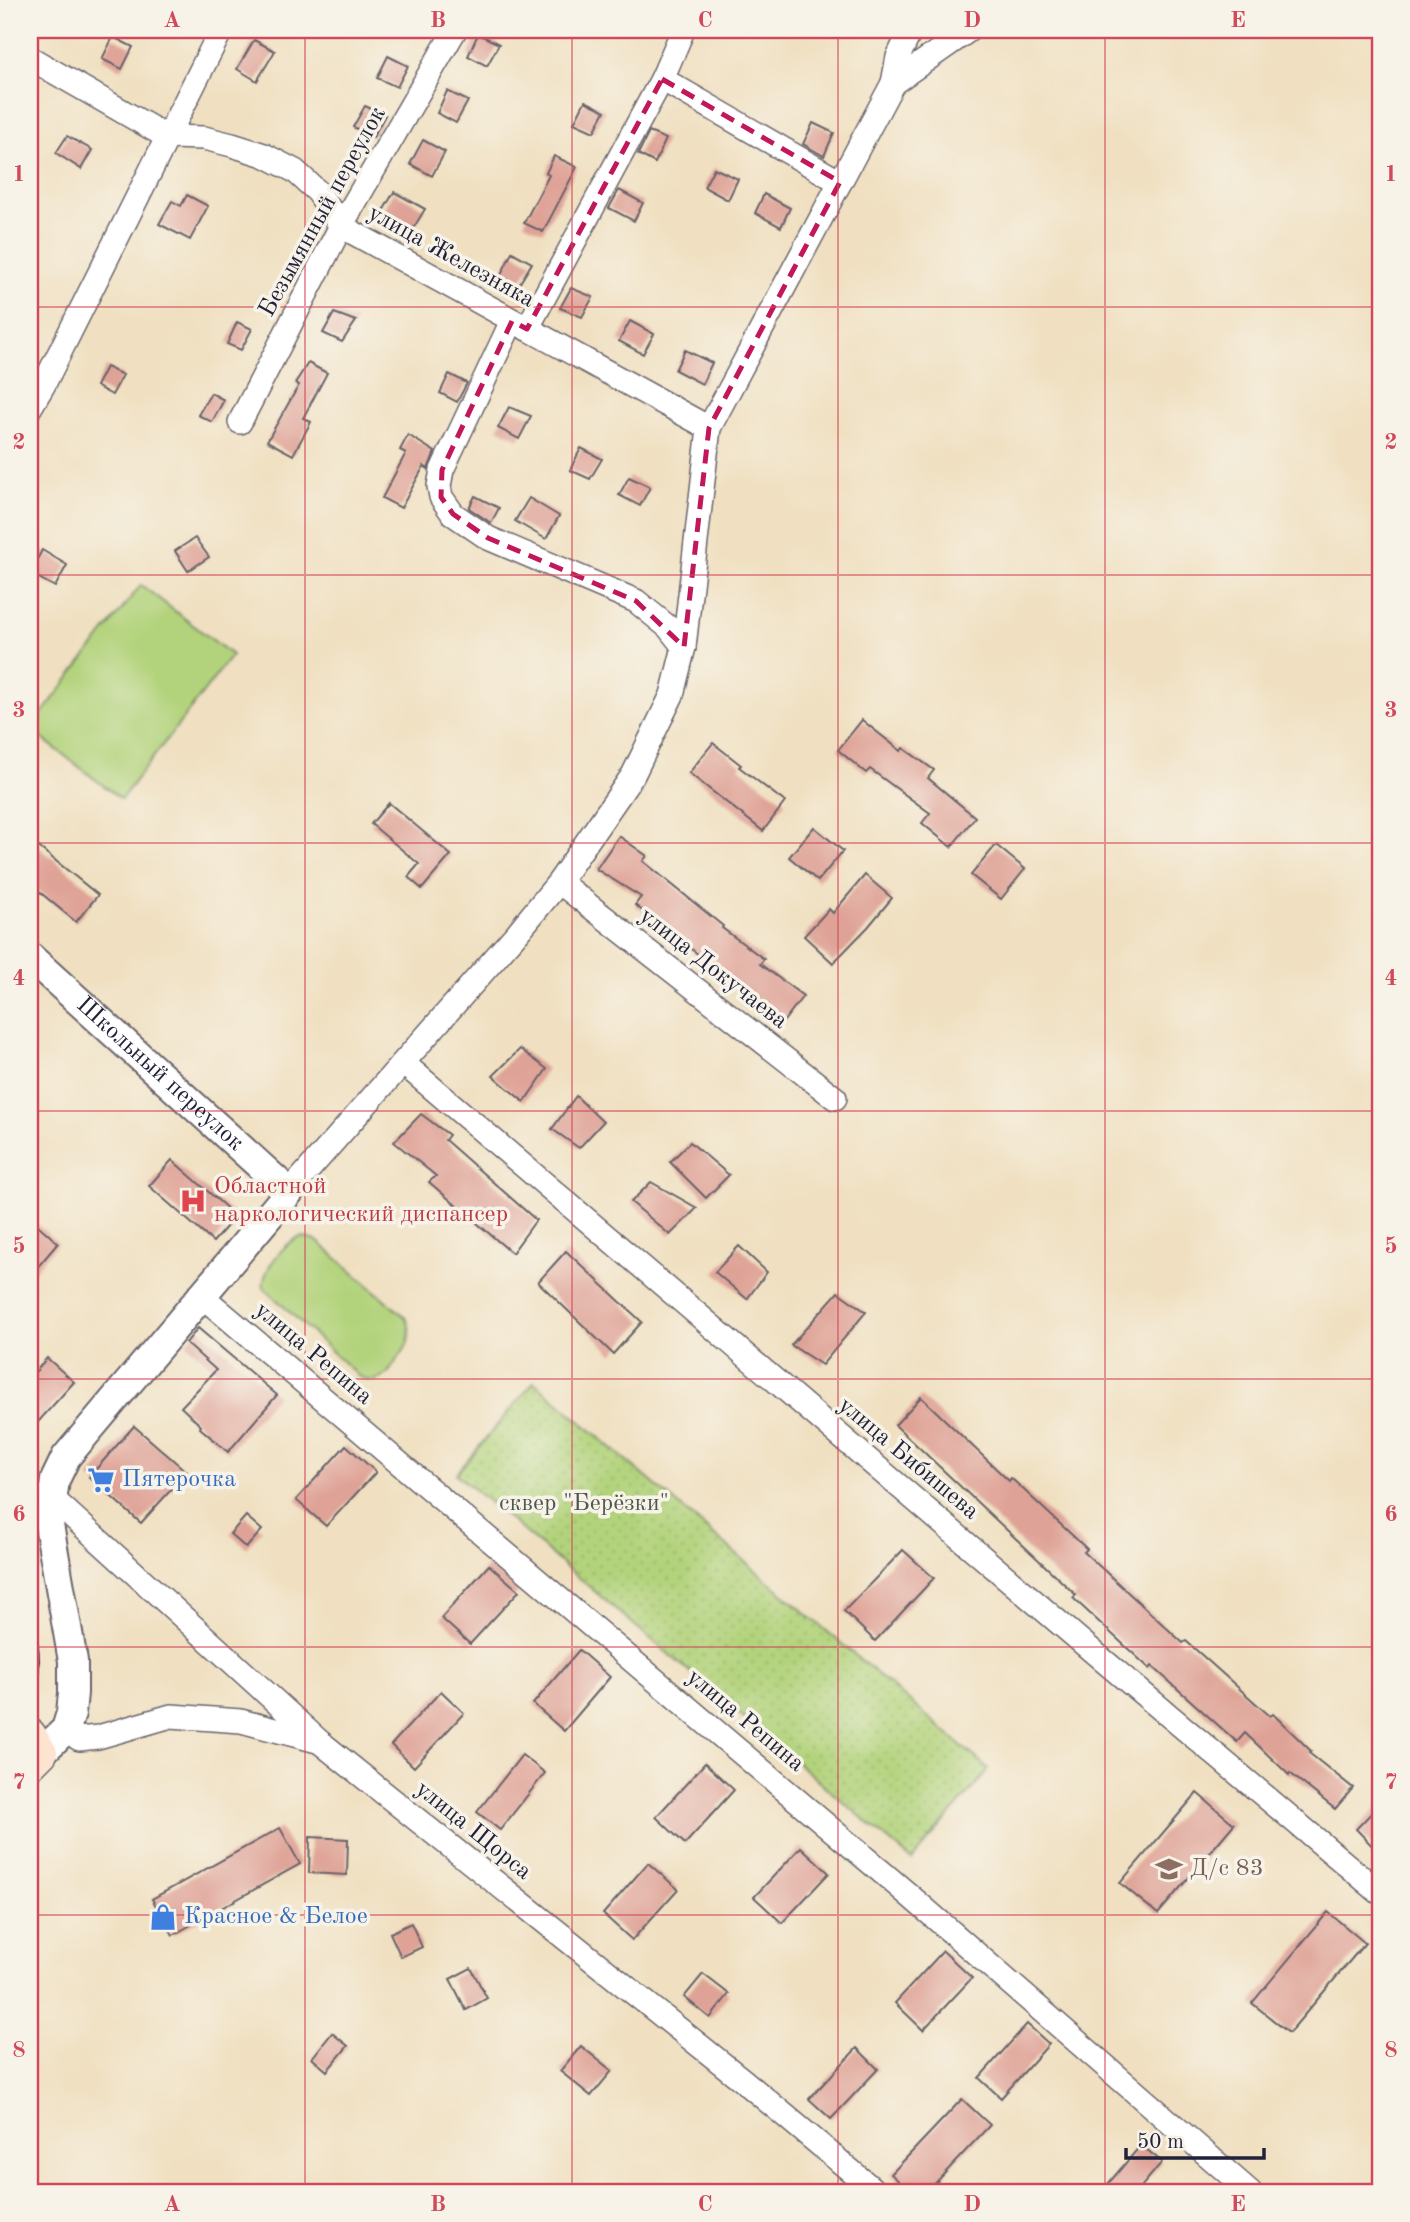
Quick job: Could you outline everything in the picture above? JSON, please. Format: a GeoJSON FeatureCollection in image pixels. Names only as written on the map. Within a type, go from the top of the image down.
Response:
{"type":"FeatureCollection","features":[{"type":"Feature","properties":{"kind":"street"},"geometry":{"type":"LineString","coordinates":[[30,408],[36,382],[221,30]]}},
{"type":"Feature","properties":{"kind":"street","name":"Безымянный переулок"},"geometry":{"type":"LineString","coordinates":[[240,422],[341,226],[456,30]]}},
{"type":"Feature","properties":{"kind":"street"},"geometry":{"type":"LineString","coordinates":[[683,30],[662,79],[520,325],[442,471],[439,486],[441,497],[453,514],[488,538],[636,601],[668,627],[684,647]]}},
{"type":"Feature","properties":{"kind":"street"},"geometry":{"type":"LineString","coordinates":[[34,1751],[66,1729],[73,1693],[73,1661],[49,1525],[41,1499],[55,1480],[66,1457],[289,1192],[559,882],[633,775],[672,695],[684,647],[709,428],[893,83],[898,57],[911,30]]}},
{"type":"Feature","properties":{"kind":"street"},"geometry":{"type":"LineString","coordinates":[[893,83],[969,30]]}},
{"type":"Feature","properties":{"kind":"street","name":"улица Железняка"},"geometry":{"type":"LineString","coordinates":[[30,58],[167,137],[204,138],[264,155],[295,172],[318,191],[341,226],[709,428]]}},
{"type":"Feature","properties":{"kind":"street"},"geometry":{"type":"LineString","coordinates":[[662,79],[840,182]]}},
{"type":"Feature","properties":{"kind":"street","name":"улица Докучаева"},"geometry":{"type":"LineString","coordinates":[[559,882],[835,1098]]}},
{"type":"Feature","properties":{"kind":"street","name":"Школьный переулок"},"geometry":{"type":"LineString","coordinates":[[30,957],[289,1192]]}},
{"type":"Feature","properties":{"kind":"street","name":"улица Бибишева"},"geometry":{"type":"LineString","coordinates":[[404,1063],[1093,1652],[1380,1892]]}},
{"type":"Feature","properties":{"kind":"street","name":"улица Репина"},"geometry":{"type":"LineString","coordinates":[[202,1296],[867,1860],[1250,2192]]}},
{"type":"Feature","properties":{"kind":"street","name":"улица Щорса"},"geometry":{"type":"LineString","coordinates":[[41,1499],[320,1742],[745,2082],[876,2192]]}},
{"type":"Feature","properties":{"kind":"street"},"geometry":{"type":"LineString","coordinates":[[66,1729],[79,1739],[98,1737],[171,1716],[241,1721],[320,1742]]}},
{"type":"Feature","properties":{"kind":"highlighted area"},"geometry":{"type":"Polygon","coordinates":[[[662,79],[840,182],[709,428],[684,647],[636,601],[488,538],[453,514],[441,497],[442,470],[512,321],[527,329],[662,79]]]}},
{"type":"Feature","properties":{"kind":"green space"},"geometry":{"type":"Polygon","coordinates":[[[141,585],[232,655],[121,799],[30,729],[141,585]]]}},
{"type":"Feature","properties":{"kind":"green space"},"geometry":{"type":"Polygon","coordinates":[[[303,1237],[317,1241],[406,1318],[410,1331],[408,1342],[403,1353],[382,1378],[371,1380],[358,1376],[264,1288],[266,1273],[276,1257],[290,1243],[303,1237]]]}},
{"type":"Feature","properties":{"kind":"green space","name":"сквер \"Берёзки\""},"geometry":{"type":"Polygon","coordinates":[[[534,1382],[989,1769],[912,1860],[456,1474],[534,1382]]]}},
{"type":"Feature","properties":{"kind":"building"},"geometry":{"type":"Polygon","coordinates":[[[478,34],[499,44],[487,66],[468,56],[478,34]]]}},
{"type":"Feature","properties":{"kind":"building"},"geometry":{"type":"Polygon","coordinates":[[[113,37],[133,47],[122,69],[102,59],[113,37]]]}},
{"type":"Feature","properties":{"kind":"building"},"geometry":{"type":"Polygon","coordinates":[[[254,40],[275,51],[257,81],[237,69],[254,40]]]}},
{"type":"Feature","properties":{"kind":"building"},"geometry":{"type":"Polygon","coordinates":[[[388,56],[408,66],[397,87],[377,78],[388,56]]]}},
{"type":"Feature","properties":{"kind":"building"},"geometry":{"type":"Polygon","coordinates":[[[447,91],[468,101],[456,123],[437,113],[447,91]]]}},
{"type":"Feature","properties":{"kind":"building"},"geometry":{"type":"Polygon","coordinates":[[[585,101],[605,111],[594,132],[574,123],[585,101]]]}},
{"type":"Feature","properties":{"kind":"building"},"geometry":{"type":"Polygon","coordinates":[[[365,106],[385,115],[373,137],[353,127],[365,106]]]}},
{"type":"Feature","properties":{"kind":"building"},"geometry":{"type":"Polygon","coordinates":[[[813,123],[834,133],[824,156],[803,144],[813,123]]]}},
{"type":"Feature","properties":{"kind":"building"},"geometry":{"type":"Polygon","coordinates":[[[649,132],[666,139],[655,163],[638,154],[649,132]]]}},
{"type":"Feature","properties":{"kind":"building"},"geometry":{"type":"Polygon","coordinates":[[[67,136],[92,150],[81,169],[56,153],[67,136]]]}},
{"type":"Feature","properties":{"kind":"building"},"geometry":{"type":"Polygon","coordinates":[[[423,140],[445,152],[432,176],[410,164],[423,140]]]}},
{"type":"Feature","properties":{"kind":"building"},"geometry":{"type":"Polygon","coordinates":[[[554,156],[577,167],[543,232],[524,223],[549,175],[546,173],[554,156]]]}},
{"type":"Feature","properties":{"kind":"building"},"geometry":{"type":"Polygon","coordinates":[[[714,168],[738,179],[728,200],[704,187],[714,168]]]}},
{"type":"Feature","properties":{"kind":"building"},"geometry":{"type":"Polygon","coordinates":[[[619,190],[643,203],[634,221],[609,208],[619,190]]]}},
{"type":"Feature","properties":{"kind":"building"},"geometry":{"type":"Polygon","coordinates":[[[394,192],[425,209],[413,229],[383,211],[394,192]]]}},
{"type":"Feature","properties":{"kind":"building"},"geometry":{"type":"Polygon","coordinates":[[[764,194],[790,208],[781,227],[755,213],[764,194]]]}},
{"type":"Feature","properties":{"kind":"building"},"geometry":{"type":"Polygon","coordinates":[[[187,195],[208,206],[190,240],[159,224],[172,201],[181,206],[187,195]]]}},
{"type":"Feature","properties":{"kind":"building"},"geometry":{"type":"Polygon","coordinates":[[[512,252],[532,263],[518,286],[500,277],[512,252]]]}},
{"type":"Feature","properties":{"kind":"building"},"geometry":{"type":"Polygon","coordinates":[[[571,288],[593,297],[582,317],[560,308],[571,288]]]}},
{"type":"Feature","properties":{"kind":"building"},"geometry":{"type":"Polygon","coordinates":[[[334,313],[356,321],[342,342],[323,333],[334,313]]]}},
{"type":"Feature","properties":{"kind":"building"},"geometry":{"type":"Polygon","coordinates":[[[630,321],[654,334],[643,354],[619,341],[630,321]]]}},
{"type":"Feature","properties":{"kind":"building"},"geometry":{"type":"Polygon","coordinates":[[[237,322],[252,329],[241,350],[227,344],[237,322]]]}},
{"type":"Feature","properties":{"kind":"building"},"geometry":{"type":"Polygon","coordinates":[[[685,350],[712,363],[702,384],[675,370],[685,350]]]}},
{"type":"Feature","properties":{"kind":"building"},"geometry":{"type":"Polygon","coordinates":[[[308,363],[327,373],[303,418],[311,422],[293,455],[267,441],[299,385],[295,383],[308,363]]]}},
{"type":"Feature","properties":{"kind":"building"},"geometry":{"type":"Polygon","coordinates":[[[106,367],[123,375],[112,395],[96,386],[106,367]]]}},
{"type":"Feature","properties":{"kind":"building"},"geometry":{"type":"Polygon","coordinates":[[[449,374],[467,383],[457,402],[440,393],[449,374]]]}},
{"type":"Feature","properties":{"kind":"building"},"geometry":{"type":"Polygon","coordinates":[[[211,393],[224,400],[212,422],[198,415],[211,393]]]}},
{"type":"Feature","properties":{"kind":"building"},"geometry":{"type":"Polygon","coordinates":[[[509,407],[531,416],[519,439],[498,428],[509,407]]]}},
{"type":"Feature","properties":{"kind":"building"},"geometry":{"type":"Polygon","coordinates":[[[408,435],[435,452],[428,469],[424,466],[401,508],[382,498],[406,453],[400,450],[408,435]]]}},
{"type":"Feature","properties":{"kind":"building"},"geometry":{"type":"Polygon","coordinates":[[[581,448],[602,459],[590,479],[570,470],[581,448]]]}},
{"type":"Feature","properties":{"kind":"building"},"geometry":{"type":"Polygon","coordinates":[[[629,477],[650,487],[640,506],[619,495],[629,477]]]}},
{"type":"Feature","properties":{"kind":"building"},"geometry":{"type":"Polygon","coordinates":[[[475,496],[499,508],[491,523],[469,508],[475,496]]]}},
{"type":"Feature","properties":{"kind":"building"},"geometry":{"type":"Polygon","coordinates":[[[529,498],[559,516],[546,539],[515,521],[529,498]]]}},
{"type":"Feature","properties":{"kind":"building"},"geometry":{"type":"Polygon","coordinates":[[[195,538],[209,557],[188,571],[175,551],[195,538]]]}},
{"type":"Feature","properties":{"kind":"building"},"geometry":{"type":"Polygon","coordinates":[[[42,550],[67,565],[55,587],[30,573],[42,550]]]}},
{"type":"Feature","properties":{"kind":"building"},"geometry":{"type":"Polygon","coordinates":[[[862,720],[901,751],[903,748],[934,770],[928,778],[975,817],[951,847],[922,823],[930,813],[870,769],[866,773],[838,750],[862,720]]]}},
{"type":"Feature","properties":{"kind":"building"},"geometry":{"type":"Polygon","coordinates":[[[713,743],[785,802],[763,831],[689,773],[713,743]]]}},
{"type":"Feature","properties":{"kind":"building"},"geometry":{"type":"Polygon","coordinates":[[[389,803],[451,855],[422,889],[408,877],[419,864],[371,824],[389,803]]]}},
{"type":"Feature","properties":{"kind":"building"},"geometry":{"type":"Polygon","coordinates":[[[814,827],[843,851],[818,881],[789,857],[814,827]]]}},
{"type":"Feature","properties":{"kind":"building"},"geometry":{"type":"Polygon","coordinates":[[[619,836],[647,856],[643,861],[723,926],[722,928],[764,959],[760,964],[803,996],[780,1026],[751,1003],[754,998],[635,905],[641,897],[596,869],[619,836]]]}},
{"type":"Feature","properties":{"kind":"building"},"geometry":{"type":"Polygon","coordinates":[[[30,840],[98,895],[76,922],[30,884],[30,840]]]}},
{"type":"Feature","properties":{"kind":"building"},"geometry":{"type":"Polygon","coordinates":[[[996,845],[1025,869],[1001,899],[971,875],[996,845]]]}},
{"type":"Feature","properties":{"kind":"building"},"geometry":{"type":"Polygon","coordinates":[[[865,875],[892,898],[833,963],[804,936],[829,909],[833,913],[865,875]]]}},
{"type":"Feature","properties":{"kind":"building"},"geometry":{"type":"Polygon","coordinates":[[[520,1049],[547,1069],[524,1102],[493,1076],[520,1049]]]}},
{"type":"Feature","properties":{"kind":"building"},"geometry":{"type":"Polygon","coordinates":[[[576,1096],[603,1122],[579,1148],[552,1129],[576,1096]]]}},
{"type":"Feature","properties":{"kind":"building"},"geometry":{"type":"Polygon","coordinates":[[[421,1114],[449,1135],[445,1140],[536,1220],[512,1253],[429,1182],[436,1176],[394,1142],[421,1114]]]}},
{"type":"Feature","properties":{"kind":"building"},"geometry":{"type":"Polygon","coordinates":[[[690,1142],[729,1175],[706,1198],[670,1162],[690,1142]]]}},
{"type":"Feature","properties":{"kind":"building","name":"Областной наркологический диспансер"},"geometry":{"type":"Polygon","coordinates":[[[172,1160],[236,1216],[213,1242],[149,1186],[172,1160]]]}},
{"type":"Feature","properties":{"kind":"building"},"geometry":{"type":"Polygon","coordinates":[[[651,1182],[697,1208],[670,1235],[631,1202],[651,1182]]]}},
{"type":"Feature","properties":{"kind":"building"},"geometry":{"type":"Polygon","coordinates":[[[30,1218],[58,1243],[30,1276],[30,1218]]]}},
{"type":"Feature","properties":{"kind":"building"},"geometry":{"type":"Polygon","coordinates":[[[739,1246],[767,1272],[747,1299],[715,1272],[739,1246]]]}},
{"type":"Feature","properties":{"kind":"building"},"geometry":{"type":"Polygon","coordinates":[[[566,1251],[642,1322],[613,1354],[538,1282],[566,1251]]]}},
{"type":"Feature","properties":{"kind":"building"},"geometry":{"type":"Polygon","coordinates":[[[838,1292],[866,1312],[822,1365],[791,1345],[838,1292]]]}},
{"type":"Feature","properties":{"kind":"building"},"geometry":{"type":"Polygon","coordinates":[[[198,1328],[277,1395],[228,1452],[181,1407],[216,1370],[186,1343],[198,1328]]]}},
{"type":"Feature","properties":{"kind":"building"},"geometry":{"type":"Polygon","coordinates":[[[47,1358],[74,1382],[30,1431],[30,1378],[47,1358]]]}},
{"type":"Feature","properties":{"kind":"building"},"geometry":{"type":"Polygon","coordinates":[[[921,1397],[1009,1481],[1011,1478],[1087,1549],[1084,1552],[1183,1643],[1186,1641],[1270,1716],[1273,1714],[1311,1751],[1309,1753],[1353,1788],[1335,1809],[1290,1773],[1289,1775],[1245,1733],[1237,1742],[1152,1666],[1150,1669],[1073,1598],[1076,1595],[895,1425],[921,1397]]]}},
{"type":"Feature","properties":{"kind":"building"},"geometry":{"type":"Polygon","coordinates":[[[134,1426],[187,1472],[141,1523],[89,1477],[134,1426]]]}},
{"type":"Feature","properties":{"kind":"building"},"geometry":{"type":"Polygon","coordinates":[[[346,1445],[376,1472],[326,1526],[296,1500],[346,1445]]]}},
{"type":"Feature","properties":{"kind":"building"},"geometry":{"type":"Polygon","coordinates":[[[246,1516],[262,1530],[246,1548],[230,1534],[246,1516]]]}},
{"type":"Feature","properties":{"kind":"building"},"geometry":{"type":"Polygon","coordinates":[[[903,1550],[934,1578],[875,1641],[844,1611],[903,1550]]]}},
{"type":"Feature","properties":{"kind":"building"},"geometry":{"type":"Polygon","coordinates":[[[489,1565],[519,1591],[470,1644],[441,1618],[489,1565]]]}},
{"type":"Feature","properties":{"kind":"building"},"geometry":{"type":"Polygon","coordinates":[[[579,1650],[610,1677],[564,1731],[533,1704],[579,1650]]]}},
{"type":"Feature","properties":{"kind":"building"},"geometry":{"type":"Polygon","coordinates":[[[441,1691],[464,1713],[414,1767],[391,1745],[441,1691]]]}},
{"type":"Feature","properties":{"kind":"building"},"geometry":{"type":"Polygon","coordinates":[[[522,1755],[545,1773],[500,1830],[477,1812],[522,1755]]]}},
{"type":"Feature","properties":{"kind":"building"},"geometry":{"type":"Polygon","coordinates":[[[705,1763],[734,1790],[685,1844],[656,1817],[705,1763]]]}},
{"type":"Feature","properties":{"kind":"building"},"geometry":{"type":"Polygon","coordinates":[[[1197,1793],[1234,1824],[1158,1914],[1120,1883],[1197,1793]]]}},
{"type":"Feature","properties":{"kind":"building"},"geometry":{"type":"Polygon","coordinates":[[[1380,1804],[1380,1854],[1356,1829],[1380,1804]]]}},
{"type":"Feature","properties":{"kind":"building"},"geometry":{"type":"Polygon","coordinates":[[[280,1828],[300,1864],[173,1935],[152,1899],[280,1828]]]}},
{"type":"Feature","properties":{"kind":"building"},"geometry":{"type":"Polygon","coordinates":[[[310,1837],[348,1839],[347,1875],[309,1873],[310,1837]]]}},
{"type":"Feature","properties":{"kind":"building"},"geometry":{"type":"Polygon","coordinates":[[[801,1847],[829,1873],[782,1923],[754,1897],[801,1847]]]}},
{"type":"Feature","properties":{"kind":"building"},"geometry":{"type":"Polygon","coordinates":[[[648,1863],[678,1889],[632,1940],[603,1914],[648,1863]]]}},
{"type":"Feature","properties":{"kind":"building"},"geometry":{"type":"Polygon","coordinates":[[[1328,1912],[1365,1943],[1289,2033],[1252,2003],[1328,1912]]]}},
{"type":"Feature","properties":{"kind":"building"},"geometry":{"type":"Polygon","coordinates":[[[411,1923],[422,1947],[401,1957],[390,1933],[411,1923]]]}},
{"type":"Feature","properties":{"kind":"building"},"geometry":{"type":"Polygon","coordinates":[[[943,1951],[972,1978],[923,2030],[895,2003],[943,1951]]]}},
{"type":"Feature","properties":{"kind":"building"},"geometry":{"type":"Polygon","coordinates":[[[471,1968],[487,1998],[466,2010],[450,1979],[471,1968]]]}},
{"type":"Feature","properties":{"kind":"building"},"geometry":{"type":"Polygon","coordinates":[[[703,1974],[729,1994],[710,2018],[684,1997],[703,1974]]]}},
{"type":"Feature","properties":{"kind":"building"},"geometry":{"type":"Polygon","coordinates":[[[1027,2024],[1049,2044],[1001,2098],[979,2078],[1027,2024]]]}},
{"type":"Feature","properties":{"kind":"building"},"geometry":{"type":"Polygon","coordinates":[[[332,2033],[348,2046],[327,2071],[312,2058],[332,2033]]]}},
{"type":"Feature","properties":{"kind":"building"},"geometry":{"type":"Polygon","coordinates":[[[581,2046],[612,2071],[591,2096],[560,2071],[581,2046]]]}},
{"type":"Feature","properties":{"kind":"building"},"geometry":{"type":"Polygon","coordinates":[[[857,2048],[878,2069],[831,2119],[809,2099],[857,2048]]]}},
{"type":"Feature","properties":{"kind":"building"},"geometry":{"type":"Polygon","coordinates":[[[962,2099],[990,2125],[927,2192],[911,2192],[891,2174],[962,2099]]]}},
{"type":"Feature","properties":{"kind":"building"},"geometry":{"type":"Polygon","coordinates":[[[1141,2145],[1162,2162],[1137,2192],[1116,2192],[1107,2185],[1141,2145]]]}},
{"type":"Feature","properties":{"kind":"tram line"},"geometry":{"type":"LineString","coordinates":[[30,1616],[37,1639],[39,1662],[37,1686],[30,1709]]}},
{"type":"Feature","properties":{"kind":"place","name":"Областной наркологический диспансер"},"geometry":{"type":"Point","coordinates":[193,1201]}},
{"type":"Feature","properties":{"kind":"place","name":"Пятерочка"},"geometry":{"type":"Point","coordinates":[101,1480]}},
{"type":"Feature","properties":{"kind":"place","name":"Д/с 83"},"geometry":{"type":"Point","coordinates":[1169,1869]}},
{"type":"Feature","properties":{"kind":"place","name":"Красное & Белое"},"geometry":{"type":"Point","coordinates":[163,1917]}}]}
